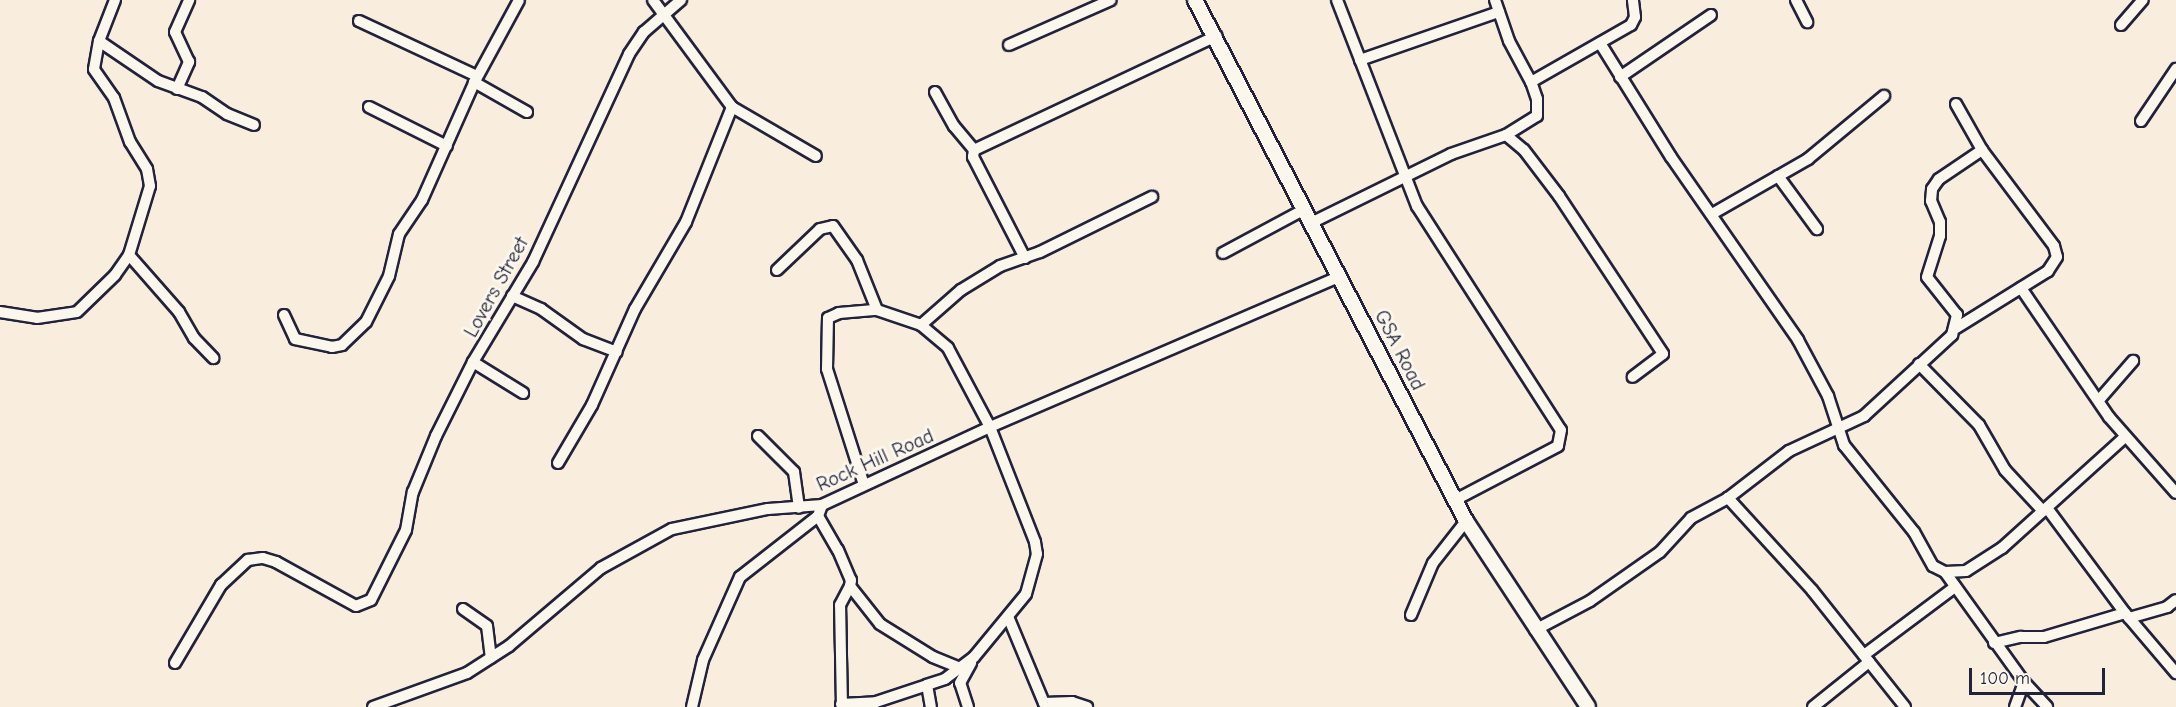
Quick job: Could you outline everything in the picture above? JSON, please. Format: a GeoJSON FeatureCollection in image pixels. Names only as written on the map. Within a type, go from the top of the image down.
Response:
{"type":"FeatureCollection","features":[{"type":"Feature","properties":{"kind":"street"},"geometry":{"type":"LineString","coordinates":[[0,312],[37,318],[77,312],[115,275],[129,255],[150,186],[147,169],[130,142],[114,98],[94,69],[99,41],[116,0]]}},
{"type":"Feature","properties":{"kind":"street"},"geometry":{"type":"LineString","coordinates":[[177,89],[189,62],[175,32],[189,0]]}},
{"type":"Feature","properties":{"kind":"street"},"geometry":{"type":"LineString","coordinates":[[284,315],[290,333],[302,341],[332,347],[342,345],[355,335],[375,307],[389,276],[399,234],[422,200],[476,79],[519,0]]}},
{"type":"Feature","properties":{"kind":"street"},"geometry":{"type":"LineString","coordinates":[[653,0],[662,17],[732,107],[816,156]]}},
{"type":"Feature","properties":{"kind":"street","name":"Lovers Street"},"geometry":{"type":"LineString","coordinates":[[175,663],[222,585],[248,560],[263,558],[276,562],[345,602],[365,605],[377,589],[389,557],[406,530],[413,492],[473,362],[512,296],[577,172],[629,54],[644,32],[681,0]]}},
{"type":"Feature","properties":{"kind":"street"},"geometry":{"type":"LineString","coordinates":[[1082,0],[1086,12]]}},
{"type":"Feature","properties":{"kind":"street"},"geometry":{"type":"LineString","coordinates":[[1009,45],[1111,0]]}},
{"type":"Feature","properties":{"kind":"street","name":"GSA Road"},"geometry":{"type":"LineString","coordinates":[[1195,0],[1313,222],[1466,521],[1535,630],[1588,707]]}},
{"type":"Feature","properties":{"kind":"street"},"geometry":{"type":"LineString","coordinates":[[1337,0],[1405,176],[1431,231],[1561,430],[1558,446],[1455,500]]}},
{"type":"Feature","properties":{"kind":"street"},"geometry":{"type":"LineString","coordinates":[[1313,222],[1450,153],[1506,135],[1537,116],[1537,99],[1531,82],[1495,0]]}},
{"type":"Feature","properties":{"kind":"street"},"geometry":{"type":"LineString","coordinates":[[1531,82],[1631,25],[1635,17],[1633,0]]}},
{"type":"Feature","properties":{"kind":"street"},"geometry":{"type":"LineString","coordinates":[[1796,0],[1807,22]]}},
{"type":"Feature","properties":{"kind":"street"},"geometry":{"type":"LineString","coordinates":[[2121,26],[2143,0]]}},
{"type":"Feature","properties":{"kind":"street"},"geometry":{"type":"LineString","coordinates":[[1360,60],[1499,12]]}},
{"type":"Feature","properties":{"kind":"street"},"geometry":{"type":"LineString","coordinates":[[1620,76],[1711,15]]}},
{"type":"Feature","properties":{"kind":"street"},"geometry":{"type":"LineString","coordinates":[[359,21],[476,79],[527,112]]}},
{"type":"Feature","properties":{"kind":"street"},"geometry":{"type":"LineString","coordinates":[[974,150],[1216,36]]}},
{"type":"Feature","properties":{"kind":"street"},"geometry":{"type":"LineString","coordinates":[[99,41],[136,68],[177,89],[195,94],[254,124]]}},
{"type":"Feature","properties":{"kind":"street"},"geometry":{"type":"LineString","coordinates":[[1600,43],[1803,348],[1828,396],[1844,445],[1914,532],[1926,558],[1944,572],[1994,643],[2047,707]]}},
{"type":"Feature","properties":{"kind":"street"},"geometry":{"type":"LineString","coordinates":[[2141,121],[2176,69]]}},
{"type":"Feature","properties":{"kind":"street"},"geometry":{"type":"LineString","coordinates":[[935,92],[954,126],[974,150],[973,157],[1025,258]]}},
{"type":"Feature","properties":{"kind":"street"},"geometry":{"type":"LineString","coordinates":[[1712,214],[1825,146],[1884,96]]}},
{"type":"Feature","properties":{"kind":"street"},"geometry":{"type":"LineString","coordinates":[[1535,630],[1616,583],[1660,552],[1691,518],[1728,498],[1789,451],[1838,426],[1864,416],[1956,328],[2048,271],[2056,260],[2056,252],[1982,150],[1956,104]]}},
{"type":"Feature","properties":{"kind":"street"},"geometry":{"type":"LineString","coordinates":[[369,107],[447,146]]}},
{"type":"Feature","properties":{"kind":"street"},"geometry":{"type":"LineString","coordinates":[[558,464],[617,352],[635,309],[686,222],[732,107]]}},
{"type":"Feature","properties":{"kind":"street"},"geometry":{"type":"LineString","coordinates":[[1506,135],[1524,150],[1559,196],[1663,354],[1633,377]]}},
{"type":"Feature","properties":{"kind":"street"},"geometry":{"type":"LineString","coordinates":[[1956,328],[1957,315],[1927,277],[1940,236],[1940,222],[1931,201],[1932,189],[1939,179],[1982,150]]}},
{"type":"Feature","properties":{"kind":"street"},"geometry":{"type":"LineString","coordinates":[[1778,176],[1817,230]]}},
{"type":"Feature","properties":{"kind":"street"},"geometry":{"type":"LineString","coordinates":[[921,325],[961,290],[1007,262],[1025,258],[1152,197]]}},
{"type":"Feature","properties":{"kind":"street"},"geometry":{"type":"LineString","coordinates":[[1222,253],[1305,209]]}},
{"type":"Feature","properties":{"kind":"street"},"geometry":{"type":"LineString","coordinates":[[777,270],[829,224],[857,260],[878,310]]}},
{"type":"Feature","properties":{"kind":"street"},"geometry":{"type":"LineString","coordinates":[[129,255],[179,312],[194,338],[213,358]]}},
{"type":"Feature","properties":{"kind":"street","name":"Rock Hill Road"},"geometry":{"type":"LineString","coordinates":[[373,707],[446,681],[491,658],[602,568],[672,529],[761,510],[799,508],[820,511],[864,485],[990,427],[1341,276]]}},
{"type":"Feature","properties":{"kind":"street"},"geometry":{"type":"LineString","coordinates":[[2021,288],[2126,437],[2176,493]]}},
{"type":"Feature","properties":{"kind":"street"},"geometry":{"type":"LineString","coordinates":[[512,296],[540,309],[583,339],[617,352]]}},
{"type":"Feature","properties":{"kind":"street"},"geometry":{"type":"LineString","coordinates":[[692,707],[703,660],[740,577],[820,511],[851,580],[840,605],[841,705],[876,702],[927,685],[960,668],[974,657],[1009,619],[1026,594],[1037,554],[990,427],[948,348],[921,325],[878,310],[838,313],[828,318],[826,369],[864,485]]}},
{"type":"Feature","properties":{"kind":"street"},"geometry":{"type":"LineString","coordinates":[[2099,400],[2133,361]]}},
{"type":"Feature","properties":{"kind":"street"},"geometry":{"type":"LineString","coordinates":[[473,362],[523,393]]}},
{"type":"Feature","properties":{"kind":"street"},"geometry":{"type":"LineString","coordinates":[[1919,364],[1979,425],[2005,470],[2045,510],[2127,615],[2176,673]]}},
{"type":"Feature","properties":{"kind":"street"},"geometry":{"type":"LineString","coordinates":[[758,436],[794,472],[799,508]]}},
{"type":"Feature","properties":{"kind":"street"},"geometry":{"type":"LineString","coordinates":[[1944,572],[1955,573],[1975,566],[2002,548],[2126,437]]}},
{"type":"Feature","properties":{"kind":"street"},"geometry":{"type":"LineString","coordinates":[[1728,498],[1812,590],[1905,707]]}},
{"type":"Feature","properties":{"kind":"street"},"geometry":{"type":"LineString","coordinates":[[1411,615],[1433,563],[1466,521]]}},
{"type":"Feature","properties":{"kind":"street"},"geometry":{"type":"LineString","coordinates":[[850,586],[880,624],[933,657],[960,668]]}},
{"type":"Feature","properties":{"kind":"street"},"geometry":{"type":"LineString","coordinates":[[1813,707],[1867,659],[1955,587]]}},
{"type":"Feature","properties":{"kind":"street"},"geometry":{"type":"LineString","coordinates":[[1994,643],[2021,637],[2043,637],[2167,607],[2176,600]]}},
{"type":"Feature","properties":{"kind":"street"},"geometry":{"type":"LineString","coordinates":[[463,609],[487,626],[491,658]]}},
{"type":"Feature","properties":{"kind":"street"},"geometry":{"type":"LineString","coordinates":[[1009,619],[1044,705],[1072,702],[1087,707]]}},
{"type":"Feature","properties":{"kind":"street"},"geometry":{"type":"LineString","coordinates":[[968,707],[960,683],[974,657]]}},
{"type":"Feature","properties":{"kind":"street"},"geometry":{"type":"LineString","coordinates":[[2014,707],[2024,682]]}},
{"type":"Feature","properties":{"kind":"street"},"geometry":{"type":"LineString","coordinates":[[927,685],[932,707]]}}]}
